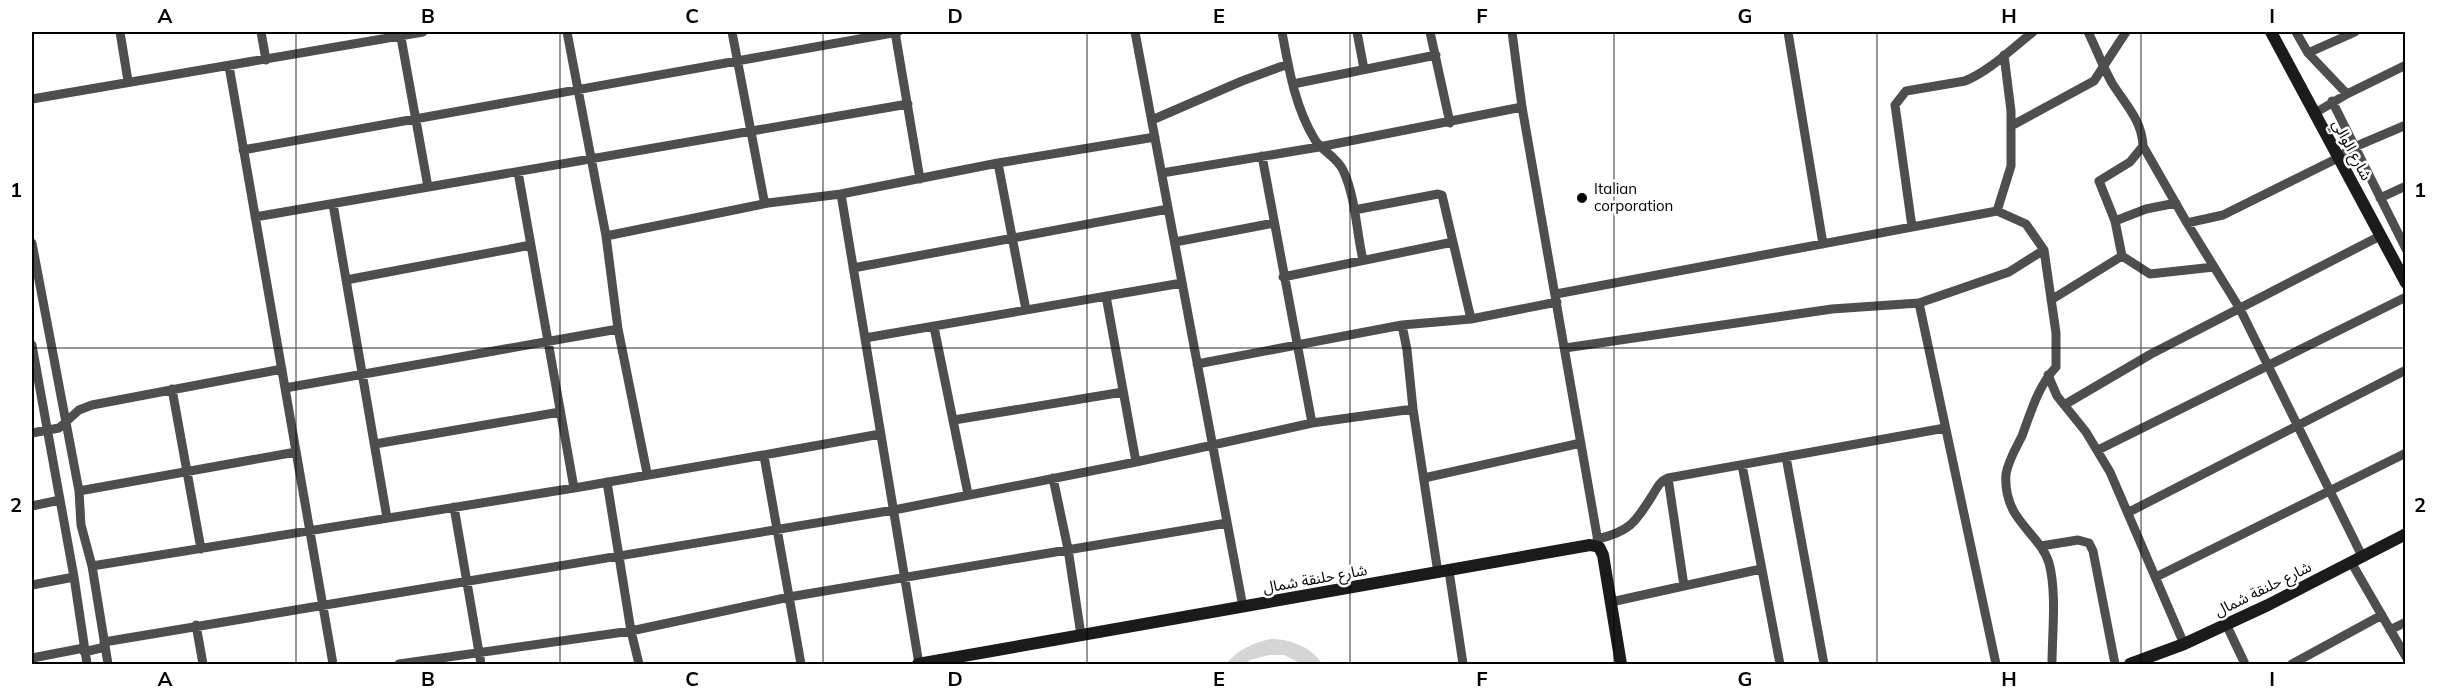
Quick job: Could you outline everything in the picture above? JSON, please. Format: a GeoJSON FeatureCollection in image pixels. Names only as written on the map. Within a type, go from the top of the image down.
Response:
{"type":"FeatureCollection","features":[{"type":"Feature","properties":{"kind":"street"},"geometry":{"type":"LineString","coordinates":[[120,32],[128,81]]}},
{"type":"Feature","properties":{"kind":"street"},"geometry":{"type":"LineString","coordinates":[[261,32],[266,60]]}},
{"type":"Feature","properties":{"kind":"street"},"geometry":{"type":"LineString","coordinates":[[32,99],[128,81],[266,60],[400,34],[423,32]]}},
{"type":"Feature","properties":{"kind":"street"},"geometry":{"type":"LineString","coordinates":[[567,32],[606,236],[618,329],[647,473]]}},
{"type":"Feature","properties":{"kind":"street"},"geometry":{"type":"LineString","coordinates":[[732,32],[762,194],[768,203]]}},
{"type":"Feature","properties":{"kind":"street"},"geometry":{"type":"LineString","coordinates":[[243,150],[896,32],[920,179]]}},
{"type":"Feature","properties":{"kind":"street"},"geometry":{"type":"LineString","coordinates":[[1135,32],[1243,607]]}},
{"type":"Feature","properties":{"kind":"street"},"geometry":{"type":"LineString","coordinates":[[1282,32],[1299,111],[1319,147],[1336,158],[1343,171],[1354,210],[1363,260]]}},
{"type":"Feature","properties":{"kind":"street"},"geometry":{"type":"LineString","coordinates":[[1357,32],[1364,69]]}},
{"type":"Feature","properties":{"kind":"street"},"geometry":{"type":"LineString","coordinates":[[1430,32],[1450,123]]}},
{"type":"Feature","properties":{"kind":"street"},"geometry":{"type":"LineString","coordinates":[[1512,32],[1522,107],[1598,543],[1604,555],[1621,664]]}},
{"type":"Feature","properties":{"kind":"street"},"geometry":{"type":"LineString","coordinates":[[1788,32],[1823,244]]}},
{"type":"Feature","properties":{"kind":"street"},"geometry":{"type":"LineString","coordinates":[[1912,227],[1895,105],[1906,91],[1965,81],[1988,68],[2033,32]]}},
{"type":"Feature","properties":{"kind":"street"},"geometry":{"type":"LineString","coordinates":[[2088,32],[2113,84],[2129,105],[2140,131],[2143,146],[2240,309],[2330,491],[2382,615],[2406,657]]}},
{"type":"Feature","properties":{"kind":"street"},"geometry":{"type":"LineString","coordinates":[[2011,126],[2094,81],[2126,32]]}},
{"type":"Feature","properties":{"kind":"street","name":"شارع الوالي"},"geometry":{"type":"LineString","coordinates":[[2271,32],[2340,156],[2406,283]]}},
{"type":"Feature","properties":{"kind":"street"},"geometry":{"type":"LineString","coordinates":[[2296,32],[2308,53],[2347,94]]}},
{"type":"Feature","properties":{"kind":"street"},"geometry":{"type":"LineString","coordinates":[[2308,53],[2355,32]]}},
{"type":"Feature","properties":{"kind":"street"},"geometry":{"type":"LineString","coordinates":[[400,34],[428,188]]}},
{"type":"Feature","properties":{"kind":"street"},"geometry":{"type":"LineString","coordinates":[[1293,84],[1436,55]]}},
{"type":"Feature","properties":{"kind":"street"},"geometry":{"type":"LineString","coordinates":[[1996,211],[2012,166],[2011,126],[2004,55]]}},
{"type":"Feature","properties":{"kind":"street"},"geometry":{"type":"LineString","coordinates":[[1152,120],[1288,64]]}},
{"type":"Feature","properties":{"kind":"street"},"geometry":{"type":"LineString","coordinates":[[2315,112],[2332,101],[2406,65]]}},
{"type":"Feature","properties":{"kind":"street"},"geometry":{"type":"LineString","coordinates":[[229,66],[333,664]]}},
{"type":"Feature","properties":{"kind":"street"},"geometry":{"type":"LineString","coordinates":[[2332,101],[2380,198],[2402,234],[2406,249]]}},
{"type":"Feature","properties":{"kind":"street"},"geometry":{"type":"LineString","coordinates":[[255,217],[908,104]]}},
{"type":"Feature","properties":{"kind":"street"},"geometry":{"type":"LineString","coordinates":[[1162,173],[1450,123],[1522,107]]}},
{"type":"Feature","properties":{"kind":"street"},"geometry":{"type":"LineString","coordinates":[[2187,223],[2223,215],[2354,147],[2406,125]]}},
{"type":"Feature","properties":{"kind":"street"},"geometry":{"type":"LineString","coordinates":[[606,236],[768,203],[841,194],[999,163],[1155,137]]}},
{"type":"Feature","properties":{"kind":"street"},"geometry":{"type":"LineString","coordinates":[[2143,146],[2130,162],[2098,181],[2115,221],[2122,256],[2150,274],[2214,267]]}},
{"type":"Feature","properties":{"kind":"street"},"geometry":{"type":"LineString","coordinates":[[1262,156],[1312,423]]}},
{"type":"Feature","properties":{"kind":"street"},"geometry":{"type":"LineString","coordinates":[[999,163],[1026,310]]}},
{"type":"Feature","properties":{"kind":"street"},"geometry":{"type":"LineString","coordinates":[[518,172],[574,488]]}},
{"type":"Feature","properties":{"kind":"street"},"geometry":{"type":"LineString","coordinates":[[2380,198],[2406,186]]}},
{"type":"Feature","properties":{"kind":"street"},"geometry":{"type":"LineString","coordinates":[[841,194],[919,664]]}},
{"type":"Feature","properties":{"kind":"street"},"geometry":{"type":"LineString","coordinates":[[1354,210],[1442,195],[1471,319]]}},
{"type":"Feature","properties":{"kind":"street"},"geometry":{"type":"LineString","coordinates":[[2115,221],[2146,209],[2176,203]]}},
{"type":"Feature","properties":{"kind":"street"},"geometry":{"type":"LineString","coordinates":[[333,204],[387,518]]}},
{"type":"Feature","properties":{"kind":"street"},"geometry":{"type":"LineString","coordinates":[[853,268],[1168,209]]}},
{"type":"Feature","properties":{"kind":"street"},"geometry":{"type":"LineString","coordinates":[[1197,364],[1402,325],[1471,319],[1557,298],[1996,211],[2026,224],[2044,250],[2056,333],[2056,367],[2048,375],[2034,401],[2006,475],[2007,494],[2014,511],[2041,546],[2048,561],[2051,576],[2052,664]]}},
{"type":"Feature","properties":{"kind":"street"},"geometry":{"type":"LineString","coordinates":[[1175,242],[1274,222]]}},
{"type":"Feature","properties":{"kind":"street"},"geometry":{"type":"LineString","coordinates":[[2064,405],[2151,354],[2380,236]]}},
{"type":"Feature","properties":{"kind":"street"},"geometry":{"type":"LineString","coordinates":[[1283,277],[1453,242]]}},
{"type":"Feature","properties":{"kind":"street"},"geometry":{"type":"LineString","coordinates":[[32,243],[79,491],[81,525],[92,566],[108,664]]}},
{"type":"Feature","properties":{"kind":"street"},"geometry":{"type":"LineString","coordinates":[[346,280],[531,245]]}},
{"type":"Feature","properties":{"kind":"street"},"geometry":{"type":"LineString","coordinates":[[1565,348],[1832,309],[1919,303],[2009,272],[2044,250]]}},
{"type":"Feature","properties":{"kind":"street"},"geometry":{"type":"LineString","coordinates":[[2051,300],[2122,256]]}},
{"type":"Feature","properties":{"kind":"street"},"geometry":{"type":"LineString","coordinates":[[865,338],[1182,283]]}},
{"type":"Feature","properties":{"kind":"street"},"geometry":{"type":"LineString","coordinates":[[1106,296],[1136,462]]}},
{"type":"Feature","properties":{"kind":"street"},"geometry":{"type":"LineString","coordinates":[[2098,450],[2406,297]]}},
{"type":"Feature","properties":{"kind":"street"},"geometry":{"type":"LineString","coordinates":[[1919,303],[1995,664]]}},
{"type":"Feature","properties":{"kind":"street"},"geometry":{"type":"LineString","coordinates":[[1402,325],[1424,478],[1463,664]]}},
{"type":"Feature","properties":{"kind":"street"},"geometry":{"type":"LineString","coordinates":[[934,327],[968,494]]}},
{"type":"Feature","properties":{"kind":"street"},"geometry":{"type":"LineString","coordinates":[[285,388],[618,329]]}},
{"type":"Feature","properties":{"kind":"street"},"geometry":{"type":"LineString","coordinates":[[32,345],[74,577],[87,664]]}},
{"type":"Feature","properties":{"kind":"street"},"geometry":{"type":"LineString","coordinates":[[32,433],[65,424],[80,410],[92,405],[282,369]]}},
{"type":"Feature","properties":{"kind":"street"},"geometry":{"type":"LineString","coordinates":[[2128,512],[2406,370]]}},
{"type":"Feature","properties":{"kind":"street"},"geometry":{"type":"LineString","coordinates":[[2048,375],[2057,396],[2098,450],[2128,512],[2184,644]]}},
{"type":"Feature","properties":{"kind":"street"},"geometry":{"type":"LineString","coordinates":[[172,389],[201,549]]}},
{"type":"Feature","properties":{"kind":"street"},"geometry":{"type":"LineString","coordinates":[[954,420],[1123,392]]}},
{"type":"Feature","properties":{"kind":"street"},"geometry":{"type":"LineString","coordinates":[[32,658],[84,650],[196,626],[894,510],[1136,462],[1312,423],[1413,409]]}},
{"type":"Feature","properties":{"kind":"street"},"geometry":{"type":"LineString","coordinates":[[375,444],[560,412]]}},
{"type":"Feature","properties":{"kind":"street"},"geometry":{"type":"LineString","coordinates":[[1598,543],[1630,527],[1661,482],[1668,478],[1945,428]]}},
{"type":"Feature","properties":{"kind":"street"},"geometry":{"type":"LineString","coordinates":[[92,566],[574,488],[647,473],[764,456],[880,434]]}},
{"type":"Feature","properties":{"kind":"street"},"geometry":{"type":"LineString","coordinates":[[1424,478],[1581,443]]}},
{"type":"Feature","properties":{"kind":"street"},"geometry":{"type":"LineString","coordinates":[[79,491],[296,452]]}},
{"type":"Feature","properties":{"kind":"street"},"geometry":{"type":"LineString","coordinates":[[2156,577],[2406,453]]}},
{"type":"Feature","properties":{"kind":"street"},"geometry":{"type":"LineString","coordinates":[[764,456],[801,664]]}},
{"type":"Feature","properties":{"kind":"street"},"geometry":{"type":"LineString","coordinates":[[1786,457],[1824,664]]}},
{"type":"Feature","properties":{"kind":"street"},"geometry":{"type":"LineString","coordinates":[[1742,465],[1780,664]]}},
{"type":"Feature","properties":{"kind":"street"},"geometry":{"type":"LineString","coordinates":[[1053,478],[1068,549],[1081,635]]}},
{"type":"Feature","properties":{"kind":"street"},"geometry":{"type":"LineString","coordinates":[[1668,478],[1684,586]]}},
{"type":"Feature","properties":{"kind":"street"},"geometry":{"type":"LineString","coordinates":[[607,482],[631,631],[639,664]]}},
{"type":"Feature","properties":{"kind":"street"},"geometry":{"type":"LineString","coordinates":[[32,506],[60,500]]}},
{"type":"Feature","properties":{"kind":"street"},"geometry":{"type":"LineString","coordinates":[[454,507],[481,664]]}},
{"type":"Feature","properties":{"kind":"street"},"geometry":{"type":"LineString","coordinates":[[399,664],[631,631],[789,597],[1227,523]]}},
{"type":"Feature","properties":{"kind":"street","name":"شارع حلنقة شمال"},"geometry":{"type":"LineString","coordinates":[[2130,664],[2184,644],[2406,534]]}},
{"type":"Feature","properties":{"kind":"street"},"geometry":{"type":"LineString","coordinates":[[2041,546],[2078,540],[2089,543],[2115,664]]}},
{"type":"Feature","properties":{"kind":"street","name":"شارع حلنقة شمال"},"geometry":{"type":"LineString","coordinates":[[919,664],[1598,543]]}},
{"type":"Feature","properties":{"kind":"street"},"geometry":{"type":"LineString","coordinates":[[1611,602],[1761,569]]}},
{"type":"Feature","properties":{"kind":"street"},"geometry":{"type":"LineString","coordinates":[[32,585],[74,577]]}},
{"type":"Feature","properties":{"kind":"street"},"geometry":{"type":"LineString","coordinates":[[2292,664],[2382,615]]}},
{"type":"Feature","properties":{"kind":"street"},"geometry":{"type":"LineString","coordinates":[[2390,630],[2406,622]]}},
{"type":"Feature","properties":{"kind":"street"},"geometry":{"type":"LineString","coordinates":[[2226,624],[2245,664]]}},
{"type":"Feature","properties":{"kind":"street"},"geometry":{"type":"LineString","coordinates":[[196,626],[203,664]]}},
{"type":"Feature","properties":{"kind":"shaded area"},"geometry":{"type":"Polygon","coordinates":[[[1271,639],[1300,645],[1318,658],[1322,664],[1302,664],[1284,655],[1269,655],[1250,660],[1245,664],[1226,664],[1246,647],[1271,639]]]}},
{"type":"Feature","properties":{"kind":"place","name":"Italian corporation"},"geometry":{"type":"Point","coordinates":[1582,198]}}]}
